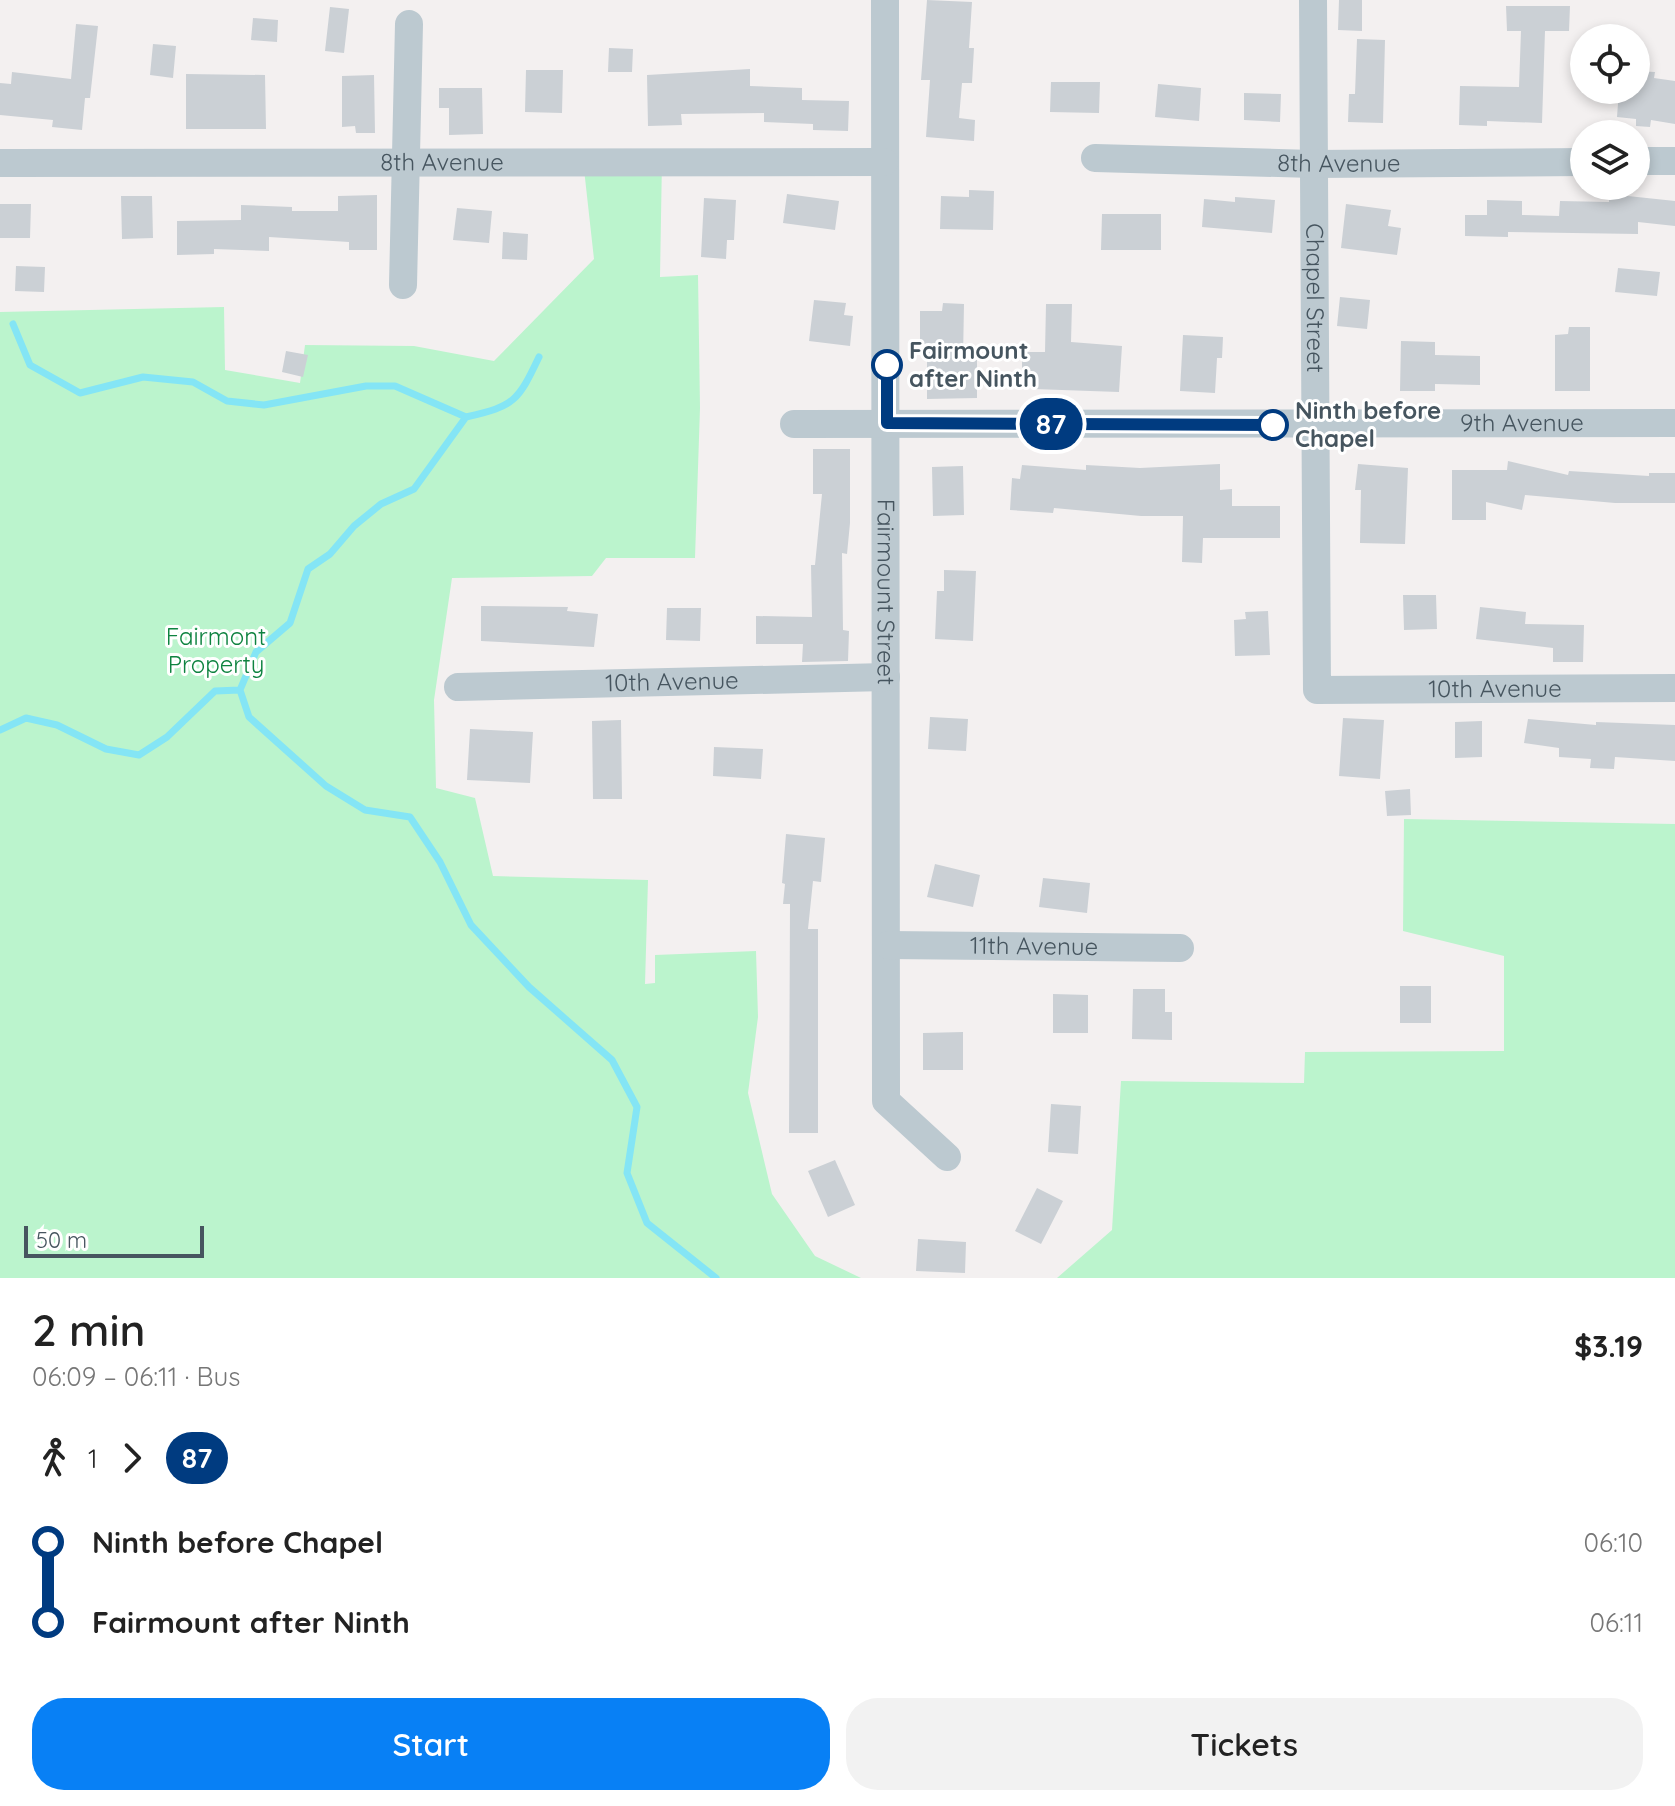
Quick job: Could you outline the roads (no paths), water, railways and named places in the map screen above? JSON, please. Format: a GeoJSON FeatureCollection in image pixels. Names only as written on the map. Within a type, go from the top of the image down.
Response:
{"type":"FeatureCollection","features":[{"type":"Feature","properties":{"kind":"street","name":"Fairmount Street"},"geometry":{"type":"LineString","coordinates":[[885,0],[886,1101],[947,1157]]}},
{"type":"Feature","properties":{"kind":"street","name":"Chapel Street"},"geometry":{"type":"LineString","coordinates":[[1313,0],[1313,425],[1317,690]]}},
{"type":"Feature","properties":{"kind":"street"},"geometry":{"type":"LineString","coordinates":[[403,285],[409,24]]}},
{"type":"Feature","properties":{"kind":"street","name":"8th Avenue"},"geometry":{"type":"LineString","coordinates":[[1095,158],[1313,164],[1570,162]]}},
{"type":"Feature","properties":{"kind":"street"},"geometry":{"type":"LineString","coordinates":[[1650,161],[1675,161]]}},
{"type":"Feature","properties":{"kind":"street","name":"8th Avenue"},"geometry":{"type":"LineString","coordinates":[[0,163],[884,162]]}},
{"type":"Feature","properties":{"kind":"street","name":"9th Avenue"},"geometry":{"type":"LineString","coordinates":[[794,424],[1675,423]]}},
{"type":"Feature","properties":{"kind":"street","name":"10th Avenue"},"geometry":{"type":"LineString","coordinates":[[458,687],[886,677]]}},
{"type":"Feature","properties":{"kind":"street","name":"10th Avenue"},"geometry":{"type":"LineString","coordinates":[[1317,690],[1675,688]]}},
{"type":"Feature","properties":{"kind":"street","name":"11th Avenue"},"geometry":{"type":"LineString","coordinates":[[888,945],[1180,948]]}},
{"type":"Feature","properties":{"kind":"waterway"},"geometry":{"type":"LineString","coordinates":[[13,324],[30,365],[80,393],[143,377],[193,382],[227,401],[264,405],[366,386],[395,386],[466,417]]}},
{"type":"Feature","properties":{"kind":"waterway"},"geometry":{"type":"LineString","coordinates":[[539,357],[526,383],[513,399],[495,409],[466,417],[414,489],[381,504],[354,526],[330,554],[308,569],[290,623],[256,652],[240,690],[249,717],[326,786],[365,810],[410,817],[440,862],[471,925],[529,987],[612,1060],[637,1107],[627,1173],[647,1223],[716,1278]]}},
{"type":"Feature","properties":{"kind":"waterway"},"geometry":{"type":"LineString","coordinates":[[0,730],[26,718],[57,725],[106,749],[139,755],[167,737],[215,691],[240,690]]}},
{"type":"Feature","properties":{"kind":"place","name":"Fairmount after Ninth"},"geometry":{"type":"Point","coordinates":[887,365]}},
{"type":"Feature","properties":{"kind":"place","name":"Ninth before Chapel"},"geometry":{"type":"Point","coordinates":[1273,425]}},
{"type":"Feature","properties":{"kind":"park label","name":"Fairmont Property"},"geometry":{"type":"Point","coordinates":[216,651]}}]}
